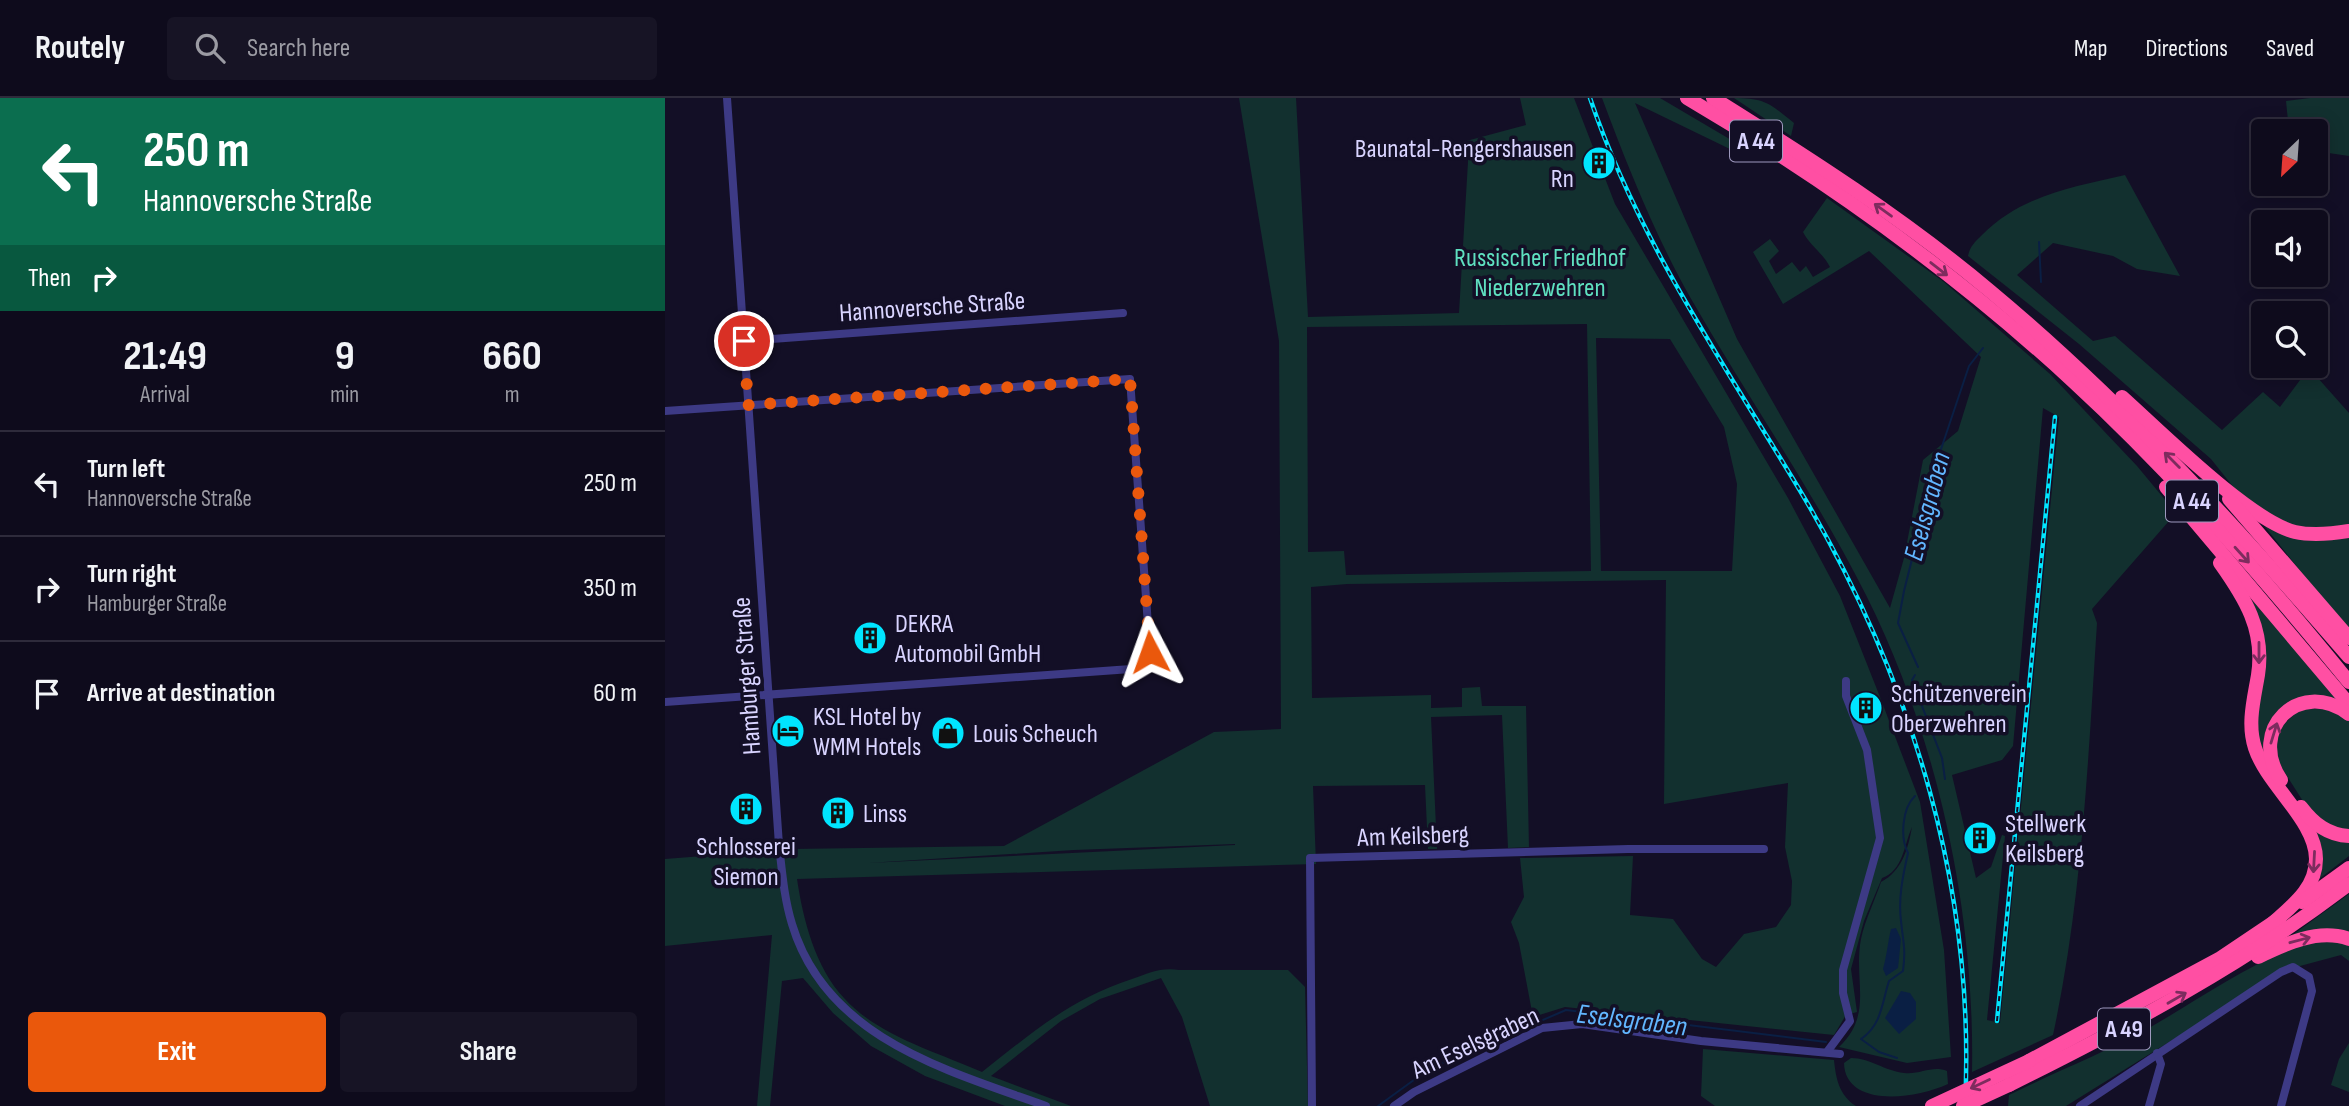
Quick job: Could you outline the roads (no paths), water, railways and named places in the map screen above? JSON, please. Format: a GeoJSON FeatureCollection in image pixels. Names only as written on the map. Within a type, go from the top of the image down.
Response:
{"type":"FeatureCollection","features":[{"type":"Feature","properties":{"kind":"highway","name":"A 44"},"geometry":{"type":"LineString","coordinates":[[1687,98],[1825,185],[2024,329],[2112,400],[2185,473],[2349,657]]}},
{"type":"Feature","properties":{"kind":"highway","name":"A 44"},"geometry":{"type":"LineString","coordinates":[[1713,98],[1835,174],[1938,250],[2024,329],[2201,511],[2349,682]]}},
{"type":"Feature","properties":{"kind":"highway"},"geometry":{"type":"LineString","coordinates":[[2024,329],[2083,362],[2240,500],[2280,526],[2312,534],[2349,531]]}},
{"type":"Feature","properties":{"kind":"highway"},"geometry":{"type":"LineString","coordinates":[[2024,329],[2184,508],[2349,704]]}},
{"type":"Feature","properties":{"kind":"highway"},"geometry":{"type":"LineString","coordinates":[[2185,453],[2290,566],[2349,638]]}},
{"type":"Feature","properties":{"kind":"highway"},"geometry":{"type":"LineString","coordinates":[[2184,508],[2255,619],[2259,657],[2251,721],[2254,746],[2264,769],[2304,825],[2314,846],[2315,867],[2305,892],[2273,923]]}},
{"type":"Feature","properties":{"kind":"highway"},"geometry":{"type":"LineString","coordinates":[[2349,714],[2329,702],[2302,702],[2282,716],[2270,738],[2273,764],[2307,815],[2329,832],[2349,836]]}},
{"type":"Feature","properties":{"kind":"highway","name":"A 49"},"geometry":{"type":"LineString","coordinates":[[1963,1106],[2219,959],[2349,868]]}},
{"type":"Feature","properties":{"kind":"highway","name":"A 49"},"geometry":{"type":"LineString","coordinates":[[1932,1106],[2125,1029],[2215,976],[2349,884]]}},
{"type":"Feature","properties":{"kind":"highway"},"geometry":{"type":"LineString","coordinates":[[2215,976],[2307,938],[2333,936],[2349,939]]}},
{"type":"Feature","properties":{"kind":"street","name":"Hamburger Straße"},"geometry":{"type":"LineString","coordinates":[[727,98],[779,845],[786,903],[800,947],[816,977],[842,1007],[876,1036],[919,1057],[1046,1106]]}},
{"type":"Feature","properties":{"kind":"street","name":"Hannoversche Straße"},"geometry":{"type":"LineString","coordinates":[[744,341],[1123,313]]}},
{"type":"Feature","properties":{"kind":"street"},"geometry":{"type":"LineString","coordinates":[[665,411],[1130,379],[1150,652],[1144,663],[1131,669],[665,702]]}},
{"type":"Feature","properties":{"kind":"street"},"geometry":{"type":"LineString","coordinates":[[1827,1052],[1850,1021],[1842,978],[1880,838],[1867,750],[1846,696],[1846,681]]}},
{"type":"Feature","properties":{"kind":"street","name":"Am Keilsberg"},"geometry":{"type":"LineString","coordinates":[[1312,1106],[1310,858],[1627,849],[1764,849]]}},
{"type":"Feature","properties":{"kind":"street"},"geometry":{"type":"LineString","coordinates":[[2080,1106],[2157,1052],[2281,972],[2293,967],[2309,977],[2312,991],[2281,1106]]}},
{"type":"Feature","properties":{"kind":"street","name":"Am Eselsgraben"},"geometry":{"type":"LineString","coordinates":[[1394,1106],[1414,1092],[1542,1028],[1582,1024],[1701,1041],[1840,1054]]}},
{"type":"Feature","properties":{"kind":"street"},"geometry":{"type":"LineString","coordinates":[[2149,1106],[2161,1064],[2157,1052]]}},
{"type":"Feature","properties":{"kind":"water"},"geometry":{"type":"Polygon","coordinates":[[[1896,928],[1901,939],[1898,968],[1886,976],[1883,969],[1891,929],[1896,928]]]}},
{"type":"Feature","properties":{"kind":"water"},"geometry":{"type":"Polygon","coordinates":[[[1901,991],[1910,993],[1916,1002],[1916,1019],[1899,1034],[1885,1018],[1901,991]]]}},
{"type":"Feature","properties":{"kind":"waterway","name":"Eselsgraben"},"geometry":{"type":"LineString","coordinates":[[2039,242],[2041,282]]}},
{"type":"Feature","properties":{"kind":"waterway","name":"Eselsgraben"},"geometry":{"type":"LineString","coordinates":[[1918,667],[1898,623],[1904,591],[1936,464],[1969,366],[1983,348]]}},
{"type":"Feature","properties":{"kind":"waterway","name":"Eselsgraben"},"geometry":{"type":"LineString","coordinates":[[1915,675],[1912,680],[1942,758],[1945,779]]}},
{"type":"Feature","properties":{"kind":"waterway","name":"Eselsgraben"},"geometry":{"type":"LineString","coordinates":[[1897,1058],[1879,1052],[1861,1039],[1877,1020],[1889,981],[1903,971],[1900,904],[1908,853],[1905,847],[1904,823],[1907,808],[1915,796]]}},
{"type":"Feature","properties":{"kind":"waterway","name":"Eselsgraben"},"geometry":{"type":"LineString","coordinates":[[1378,1106],[1429,1069],[1566,1010],[1826,1042]]}},
{"type":"Feature","properties":{"kind":"railway"},"geometry":{"type":"LineString","coordinates":[[1590,98],[1610,151],[1659,254],[1805,499],[1843,569],[1877,641],[1906,715],[1930,791],[1948,868],[1960,946],[1966,1026],[1965,1106]]}},
{"type":"Feature","properties":{"kind":"railway"},"geometry":{"type":"LineString","coordinates":[[1997,1021],[2055,417]]}},
{"type":"Feature","properties":{"kind":"place","name":"Baunatal-Rengershausen Rn"},"geometry":{"type":"Point","coordinates":[1599,163]}},
{"type":"Feature","properties":{"kind":"place","name":"DEKRA Automobil GmbH"},"geometry":{"type":"Point","coordinates":[870,638]}},
{"type":"Feature","properties":{"kind":"place","name":"Schützenverein Oberzwehren"},"geometry":{"type":"Point","coordinates":[1866,708]}},
{"type":"Feature","properties":{"kind":"place","name":"KSL Hotel by WMM Hotels"},"geometry":{"type":"Point","coordinates":[788,731]}},
{"type":"Feature","properties":{"kind":"place","name":"Louis Scheuch"},"geometry":{"type":"Point","coordinates":[948,733]}},
{"type":"Feature","properties":{"kind":"place","name":"Schlosserei Siemon"},"geometry":{"type":"Point","coordinates":[746,809]}},
{"type":"Feature","properties":{"kind":"place","name":"Linss"},"geometry":{"type":"Point","coordinates":[838,813]}},
{"type":"Feature","properties":{"kind":"place","name":"Stellwerk Keilsberg"},"geometry":{"type":"Point","coordinates":[1980,838]}},
{"type":"Feature","properties":{"kind":"park label","name":"Russischer Friedhof Niederzwehren"},"geometry":{"type":"Point","coordinates":[1540,272]}}]}
